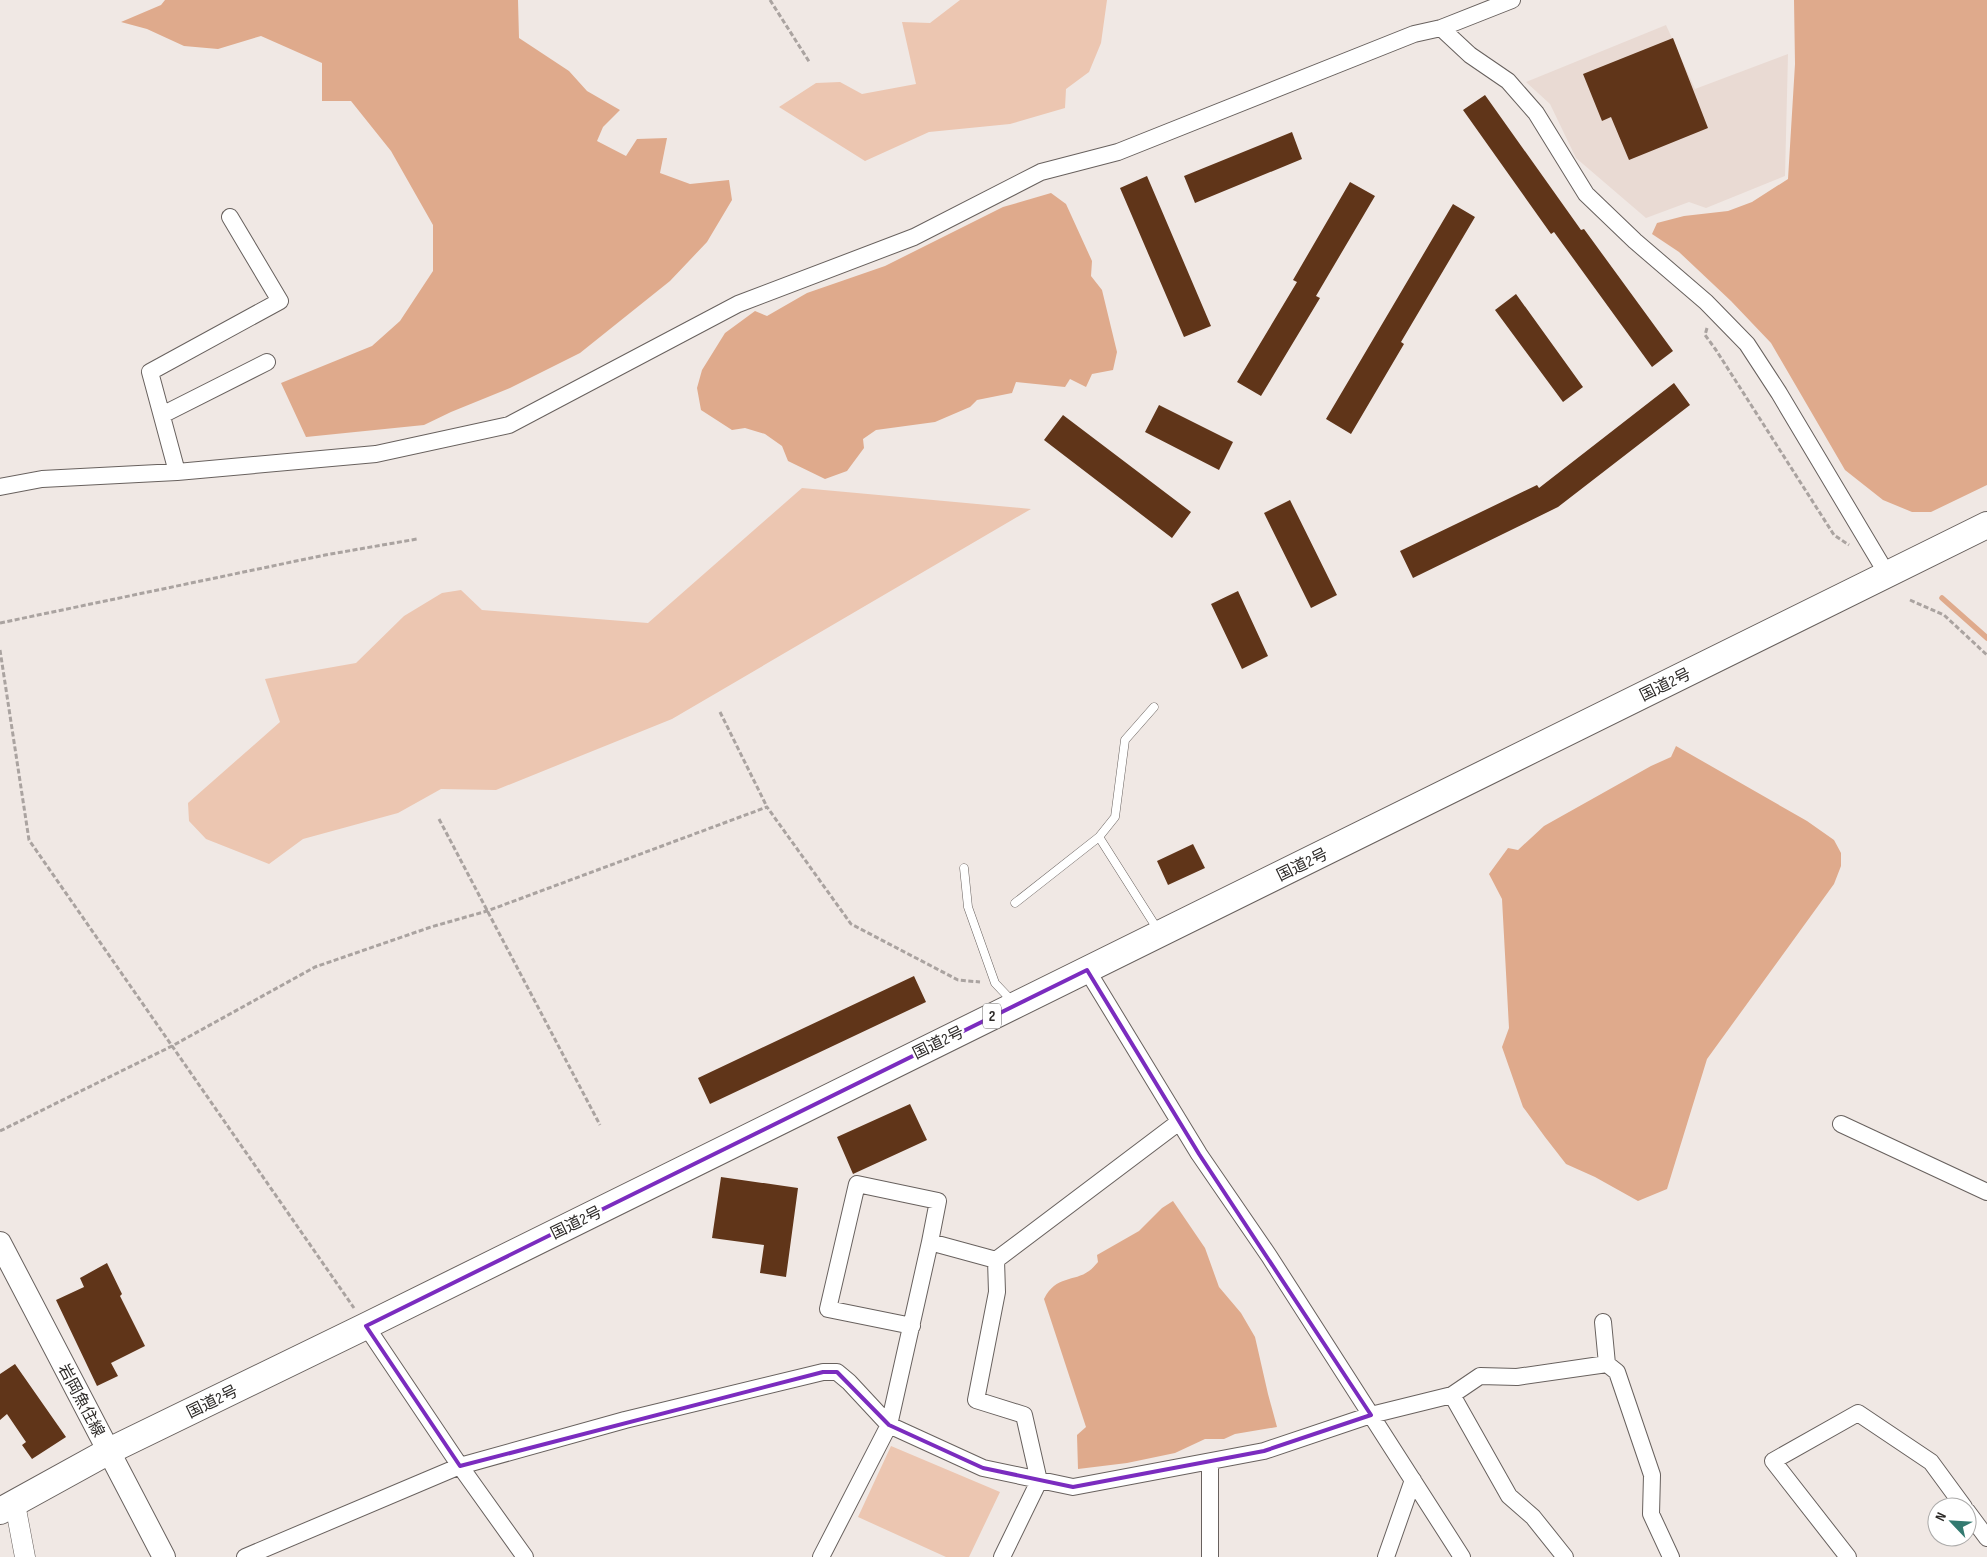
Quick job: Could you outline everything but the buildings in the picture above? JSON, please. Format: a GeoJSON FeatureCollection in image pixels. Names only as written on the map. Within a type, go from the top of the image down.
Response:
{"type":"FeatureCollection","features":[{"type":"Feature","properties":{"kind":"highway","name":"国道2号"},"geometry":{"type":"LineString","coordinates":[[8,1508],[109,1450],[366,1326],[1015,1004],[1161,934],[1987,526]]}},
{"type":"Feature","properties":{"kind":"main road","name":"岩岡魚住線"},"geometry":{"type":"LineString","coordinates":[[2,1252],[109,1450],[164,1557]]}},
{"type":"Feature","properties":{"kind":"street"},"geometry":{"type":"LineString","coordinates":[[0,487],[42,479],[177,472],[376,454],[509,425],[738,304],[914,237],[1041,172],[1118,152],[1414,34],[1441,28],[1512,0]]}},
{"type":"Feature","properties":{"kind":"street"},"geometry":{"type":"LineString","coordinates":[[1441,28],[1470,55],[1508,81],[1536,113],[1586,194],[1635,241],[1712,309],[1747,344],[1784,401],[1887,574]]}},
{"type":"Feature","properties":{"kind":"street"},"geometry":{"type":"LineString","coordinates":[[177,472],[150,372],[280,302],[230,217]]}},
{"type":"Feature","properties":{"kind":"street"},"geometry":{"type":"LineString","coordinates":[[162,415],[267,362]]}},
{"type":"Feature","properties":{"kind":"street"},"geometry":{"type":"LineString","coordinates":[[1087,970],[1199,1154],[1269,1256],[1462,1557]]}},
{"type":"Feature","properties":{"kind":"street"},"geometry":{"type":"LineString","coordinates":[[996,1260],[1179,1122]]}},
{"type":"Feature","properties":{"kind":"street"},"geometry":{"type":"LineString","coordinates":[[1841,1124],[1987,1192]]}},
{"type":"Feature","properties":{"kind":"street"},"geometry":{"type":"LineString","coordinates":[[821,1557],[889,1424],[912,1326],[938,1201],[857,1184],[828,1309],[912,1326]]}},
{"type":"Feature","properties":{"kind":"street"},"geometry":{"type":"LineString","coordinates":[[930,1242],[996,1260]]}},
{"type":"Feature","properties":{"kind":"street"},"geometry":{"type":"LineString","coordinates":[[996,1260],[997,1292],[976,1400],[1024,1414],[1039,1481],[1002,1557]]}},
{"type":"Feature","properties":{"kind":"street"},"geometry":{"type":"LineString","coordinates":[[1603,1322],[1607,1364],[1617,1372],[1652,1475],[1651,1514],[1671,1557]]}},
{"type":"Feature","properties":{"kind":"street"},"geometry":{"type":"LineString","coordinates":[[366,1326],[460,1466],[526,1557]]}},
{"type":"Feature","properties":{"kind":"street"},"geometry":{"type":"LineString","coordinates":[[245,1557],[460,1466],[625,1420],[823,1372],[837,1372],[889,1424],[983,1468],[1073,1488],[1264,1451],[1371,1415],[1452,1395],[1480,1376],[1517,1377],[1607,1364]]}},
{"type":"Feature","properties":{"kind":"street"},"geometry":{"type":"LineString","coordinates":[[1452,1395],[1509,1496],[1533,1517],[1565,1557]]}},
{"type":"Feature","properties":{"kind":"street"},"geometry":{"type":"LineString","coordinates":[[1848,1557],[1773,1462],[1858,1412],[1931,1462],[1957,1497]]}},
{"type":"Feature","properties":{"kind":"street"},"geometry":{"type":"LineString","coordinates":[[1210,1462],[1210,1557]]}},
{"type":"Feature","properties":{"kind":"street"},"geometry":{"type":"LineString","coordinates":[[1386,1557],[1413,1480]]}},
{"type":"Feature","properties":{"kind":"street"},"geometry":{"type":"LineString","coordinates":[[8,1508],[24,1557]]}},
{"type":"Feature","properties":{"kind":"street"},"geometry":{"type":"LineString","coordinates":[[1977,1524],[1987,1538]]}},
{"type":"Feature","properties":{"kind":"lane"},"geometry":{"type":"LineString","coordinates":[[1015,903],[1099,837],[1115,817],[1125,740],[1154,708]]}},
{"type":"Feature","properties":{"kind":"lane"},"geometry":{"type":"LineString","coordinates":[[1099,837],[1161,934]]}},
{"type":"Feature","properties":{"kind":"lane"},"geometry":{"type":"LineString","coordinates":[[964,868],[968,907],[995,983],[1015,1004]]}},
{"type":"Feature","properties":{"kind":"path"},"geometry":{"type":"LineString","coordinates":[[770,0],[810,63]]}},
{"type":"Feature","properties":{"kind":"path"},"geometry":{"type":"LineString","coordinates":[[1712,309],[1705,335],[1834,535],[1853,548]]}},
{"type":"Feature","properties":{"kind":"path"},"geometry":{"type":"LineString","coordinates":[[0,623],[325,555],[417,538]]}},
{"type":"Feature","properties":{"kind":"path"},"geometry":{"type":"LineString","coordinates":[[1910,600],[1944,614],[1987,655]]}},
{"type":"Feature","properties":{"kind":"path"},"geometry":{"type":"LineString","coordinates":[[0,650],[29,840],[366,1326]]}},
{"type":"Feature","properties":{"kind":"path"},"geometry":{"type":"LineString","coordinates":[[720,712],[767,807],[851,924],[958,980],[995,983]]}},
{"type":"Feature","properties":{"kind":"path"},"geometry":{"type":"LineString","coordinates":[[0,1131],[172,1046],[315,968],[487,911],[767,807]]}},
{"type":"Feature","properties":{"kind":"path"},"geometry":{"type":"LineString","coordinates":[[439,819],[600,1125]]}},
{"type":"Feature","properties":{"kind":"highlighted area"},"geometry":{"type":"Polygon","coordinates":[[[1087,970],[1199,1154],[1371,1415],[1264,1451],[1073,1487],[983,1468],[889,1425],[837,1372],[823,1372],[460,1466],[366,1326],[1087,970]]]}},
{"type":"Feature","properties":{"kind":"shaded area"},"geometry":{"type":"Polygon","coordinates":[[[165,0],[518,0],[519,38],[569,71],[587,91],[620,110],[603,127],[597,141],[626,156],[637,139],[667,138],[660,173],[690,184],[729,180],[732,200],[707,242],[670,281],[580,353],[510,388],[424,425],[306,437],[281,383],[372,346],[400,321],[433,271],[433,225],[391,151],[351,101],[322,101],[322,63],[261,36],[218,49],[184,46],[147,29],[121,22],[161,5],[165,0]]]}},
{"type":"Feature","properties":{"kind":"shaded area"},"geometry":{"type":"Polygon","coordinates":[[[960,0],[1107,0],[1101,43],[1089,72],[1066,89],[1065,108],[1010,124],[929,132],[865,161],[779,107],[816,83],[840,82],[862,94],[916,84],[902,22],[930,23],[960,0]]]}},
{"type":"Feature","properties":{"kind":"shaded area"},"geometry":{"type":"Polygon","coordinates":[[[1794,0],[1987,0],[1987,485],[1931,512],[1912,512],[1883,500],[1845,470],[1771,343],[1731,301],[1679,252],[1652,234],[1657,223],[1684,216],[1728,211],[1752,202],[1788,179],[1795,64],[1794,0]]]}},
{"type":"Feature","properties":{"kind":"shaded area"},"geometry":{"type":"Polygon","coordinates":[[[1666,25],[1695,89],[1788,54],[1785,176],[1706,208],[1689,202],[1646,218],[1576,158],[1550,104],[1526,82],[1666,25]]]}},
{"type":"Feature","properties":{"kind":"shaded area"},"geometry":{"type":"Polygon","coordinates":[[[1051,193],[1066,204],[1092,261],[1091,276],[1102,290],[1117,352],[1113,370],[1092,374],[1086,387],[1070,379],[1065,387],[1016,382],[1012,393],[977,400],[970,407],[935,422],[876,430],[863,439],[864,448],[847,471],[825,479],[788,461],[782,446],[765,434],[745,428],[732,430],[701,410],[697,388],[702,370],[725,333],[755,311],[767,316],[807,293],[885,266],[1003,207],[1051,193]]]}},
{"type":"Feature","properties":{"kind":"shaded area"},"geometry":{"type":"Polygon","coordinates":[[[802,488],[1031,509],[672,719],[496,790],[441,789],[398,813],[303,839],[269,864],[206,839],[189,821],[188,803],[280,722],[265,679],[356,663],[404,616],[442,593],[461,590],[482,610],[648,623],[802,488]]]}},
{"type":"Feature","properties":{"kind":"shaded area"},"geometry":{"type":"Polygon","coordinates":[[[1676,746],[1807,821],[1834,840],[1841,853],[1841,866],[1834,884],[1707,1059],[1667,1189],[1638,1201],[1595,1177],[1566,1164],[1523,1107],[1502,1047],[1509,1028],[1502,899],[1489,874],[1508,848],[1518,850],[1544,826],[1651,766],[1671,757],[1676,746]]]}},
{"type":"Feature","properties":{"kind":"shaded area"},"geometry":{"type":"Polygon","coordinates":[[[1173,1201],[1205,1248],[1219,1287],[1241,1313],[1255,1337],[1277,1427],[1235,1434],[1224,1439],[1205,1439],[1175,1453],[1127,1463],[1078,1469],[1077,1435],[1086,1427],[1044,1299],[1049,1291],[1060,1282],[1090,1270],[1098,1262],[1097,1255],[1139,1231],[1162,1208],[1173,1201]]]}},
{"type":"Feature","properties":{"kind":"shaded area"},"geometry":{"type":"Polygon","coordinates":[[[891,1446],[1000,1492],[969,1557],[946,1557],[858,1517],[891,1446]]]}},
{"type":"Feature","properties":{"kind":"waterway"},"geometry":{"type":"LineString","coordinates":[[1942,598],[1987,638]]}}]}
